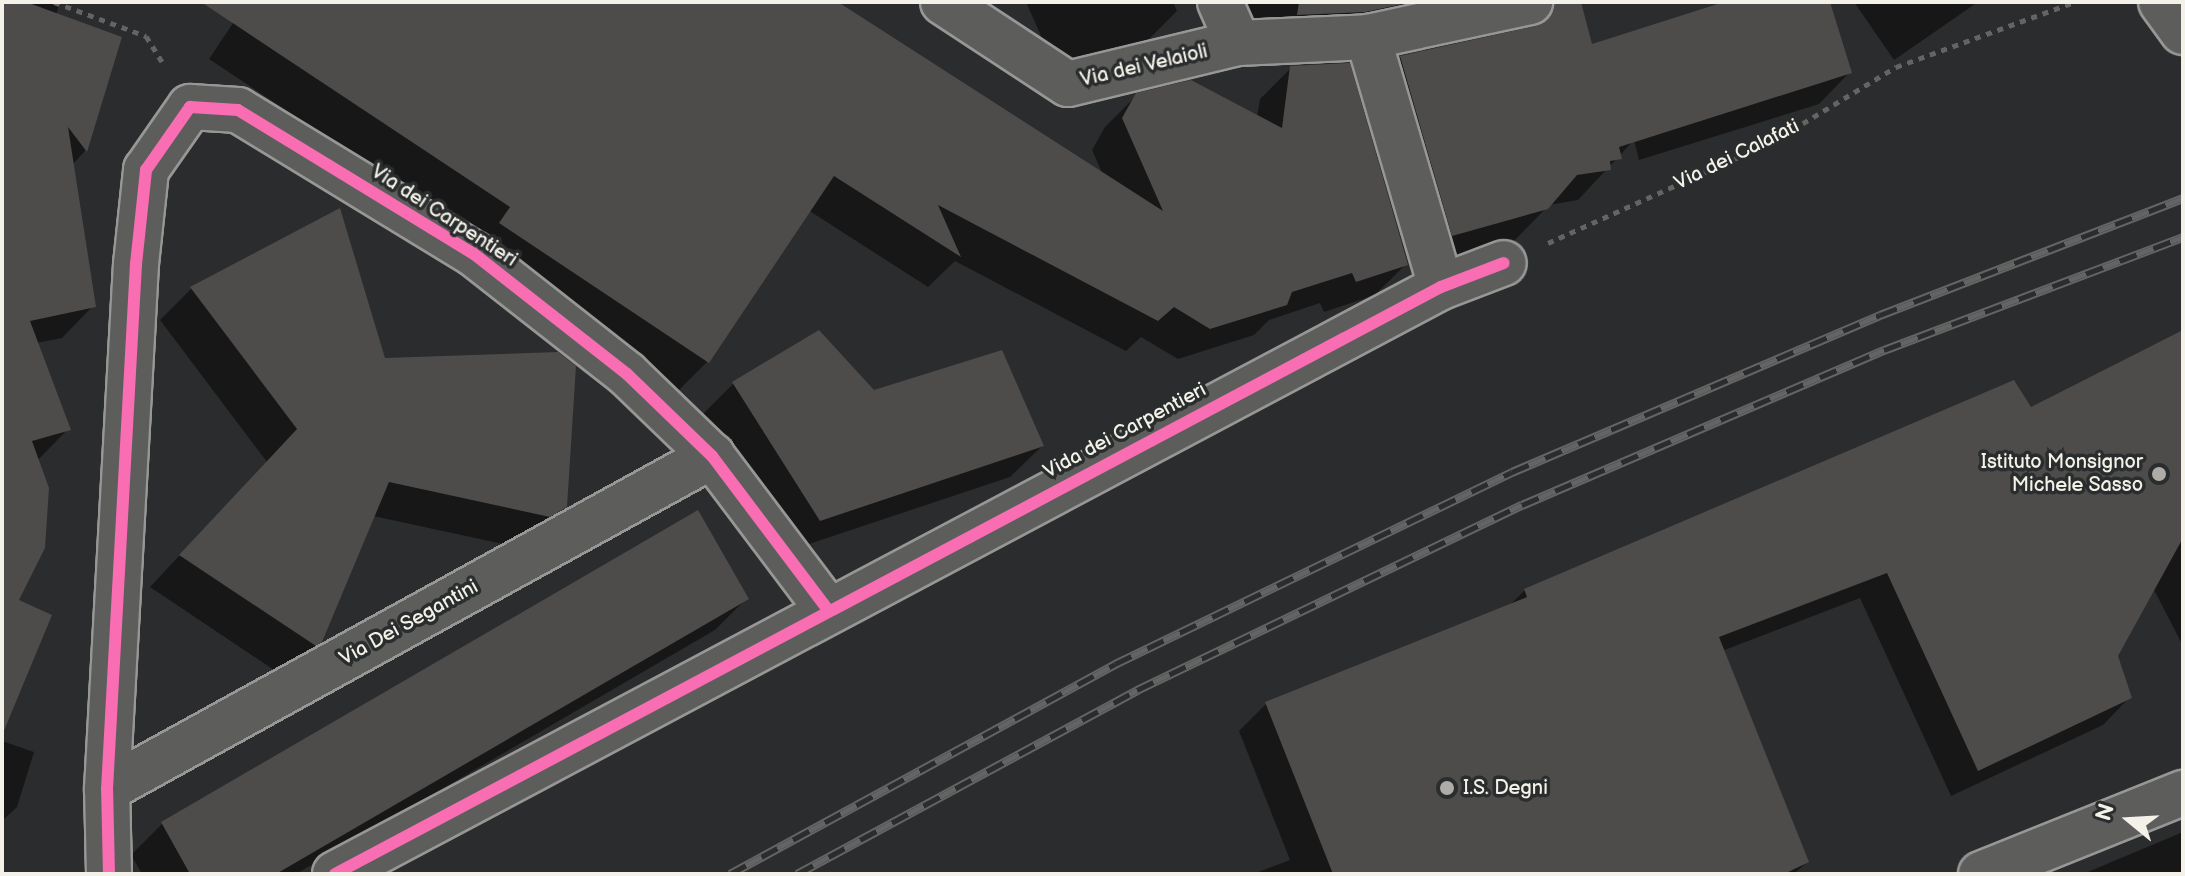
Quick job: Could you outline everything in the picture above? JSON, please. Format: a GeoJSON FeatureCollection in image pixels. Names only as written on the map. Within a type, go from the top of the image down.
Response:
{"type":"FeatureCollection","features":[{"type":"Feature","properties":{"kind":"street","name":"Via dei Velaioli"},"geometry":{"type":"LineString","coordinates":[[943,2],[1068,84],[1238,43],[1368,37],[1530,2]]}},
{"type":"Feature","properties":{"kind":"street"},"geometry":{"type":"LineString","coordinates":[[1220,2],[1238,43]]}},
{"type":"Feature","properties":{"kind":"street"},"geometry":{"type":"LineString","coordinates":[[2161,2],[2183,32]]}},
{"type":"Feature","properties":{"kind":"street"},"geometry":{"type":"LineString","coordinates":[[1368,37],[1441,287],[1504,263]]}},
{"type":"Feature","properties":{"kind":"street","name":"Via dei Carpentieri"},"geometry":{"type":"LineString","coordinates":[[190,107],[238,110],[474,254],[627,374],[712,456],[828,610]]}},
{"type":"Feature","properties":{"kind":"street"},"geometry":{"type":"LineString","coordinates":[[109,874],[107,789],[136,264],[146,170],[190,107]]}},
{"type":"Feature","properties":{"kind":"street","name":"Vida dei Carpentieri"},"geometry":{"type":"LineString","coordinates":[[828,610],[1441,287]]}},
{"type":"Feature","properties":{"kind":"street","name":"Via Dei Segantini"},"geometry":{"type":"LineString","coordinates":[[107,789],[712,456]]}},
{"type":"Feature","properties":{"kind":"street"},"geometry":{"type":"LineString","coordinates":[[335,874],[828,610]]}},
{"type":"Feature","properties":{"kind":"street"},"geometry":{"type":"LineString","coordinates":[[1981,874],[2183,793]]}},
{"type":"Feature","properties":{"kind":"path"},"geometry":{"type":"LineString","coordinates":[[54,2],[146,36],[190,107]]}},
{"type":"Feature","properties":{"kind":"building"},"geometry":{"type":"Polygon","coordinates":[[[2,2],[26,2],[122,37],[87,152],[68,127],[96,307],[30,321],[71,430],[32,441],[49,488],[45,548],[19,600],[52,615],[3,733],[2,2]]]}},
{"type":"Feature","properties":{"kind":"building"},"geometry":{"type":"Polygon","coordinates":[[[201,2],[838,2],[1163,211],[1122,118],[1136,93],[1191,80],[1282,128],[1290,66],[1350,63],[1408,265],[1356,282],[1352,273],[1292,292],[1287,305],[1210,329],[1174,307],[1158,321],[938,205],[961,257],[834,176],[709,363],[499,223],[510,207],[201,2]]]}},
{"type":"Feature","properties":{"kind":"building"},"geometry":{"type":"Polygon","coordinates":[[[1299,2],[1412,2],[1365,12],[1297,15],[1299,2]]]}},
{"type":"Feature","properties":{"kind":"building"},"geometry":{"type":"Polygon","coordinates":[[[1554,2],[1581,2],[1592,44],[1724,2],[1830,2],[1852,73],[1619,147],[1622,159],[1610,161],[1611,170],[1577,175],[1548,209],[1452,236],[1400,56],[1535,26],[1547,20],[1554,2]]]}},
{"type":"Feature","properties":{"kind":"building"},"geometry":{"type":"Polygon","coordinates":[[[340,208],[385,358],[558,352],[576,366],[567,507],[550,517],[389,482],[322,642],[316,646],[179,555],[297,429],[190,287],[340,208]]]}},
{"type":"Feature","properties":{"kind":"building"},"geometry":{"type":"Polygon","coordinates":[[[819,330],[874,390],[1002,350],[1044,446],[820,521],[732,382],[819,330]]]}},
{"type":"Feature","properties":{"kind":"building"},"geometry":{"type":"Polygon","coordinates":[[[2183,330],[2183,538],[2118,656],[2132,698],[1978,771],[1887,573],[1719,637],[1809,862],[1784,874],[1333,874],[1265,702],[1527,597],[1524,589],[2014,380],[2031,407],[2183,330]]]}},
{"type":"Feature","properties":{"kind":"building"},"geometry":{"type":"Polygon","coordinates":[[[698,510],[749,599],[276,874],[190,874],[161,822],[698,510]]]}},
{"type":"Feature","properties":{"kind":"railway"},"geometry":{"type":"LineString","coordinates":[[730,874],[1115,664],[1512,472],[1880,315],[2183,198]]}},
{"type":"Feature","properties":{"kind":"railway"},"geometry":{"type":"LineString","coordinates":[[797,874],[1137,690],[1522,505],[1884,350],[2183,237]]}},
{"type":"Feature","properties":{"kind":"cycle path"},"geometry":{"type":"LineString","coordinates":[[109,874],[107,789],[136,264],[146,170],[190,107],[238,110],[474,254],[627,374],[712,456],[828,610]]}},
{"type":"Feature","properties":{"kind":"cycle path"},"geometry":{"type":"LineString","coordinates":[[335,874],[1441,287],[1504,263]]}},
{"type":"Feature","properties":{"kind":"place","name":"Istituto Monsignor Michele Sasso"},"geometry":{"type":"Point","coordinates":[2159,474]}},
{"type":"Feature","properties":{"kind":"place","name":"I.S. Degni"},"geometry":{"type":"Point","coordinates":[1447,788]}}]}
